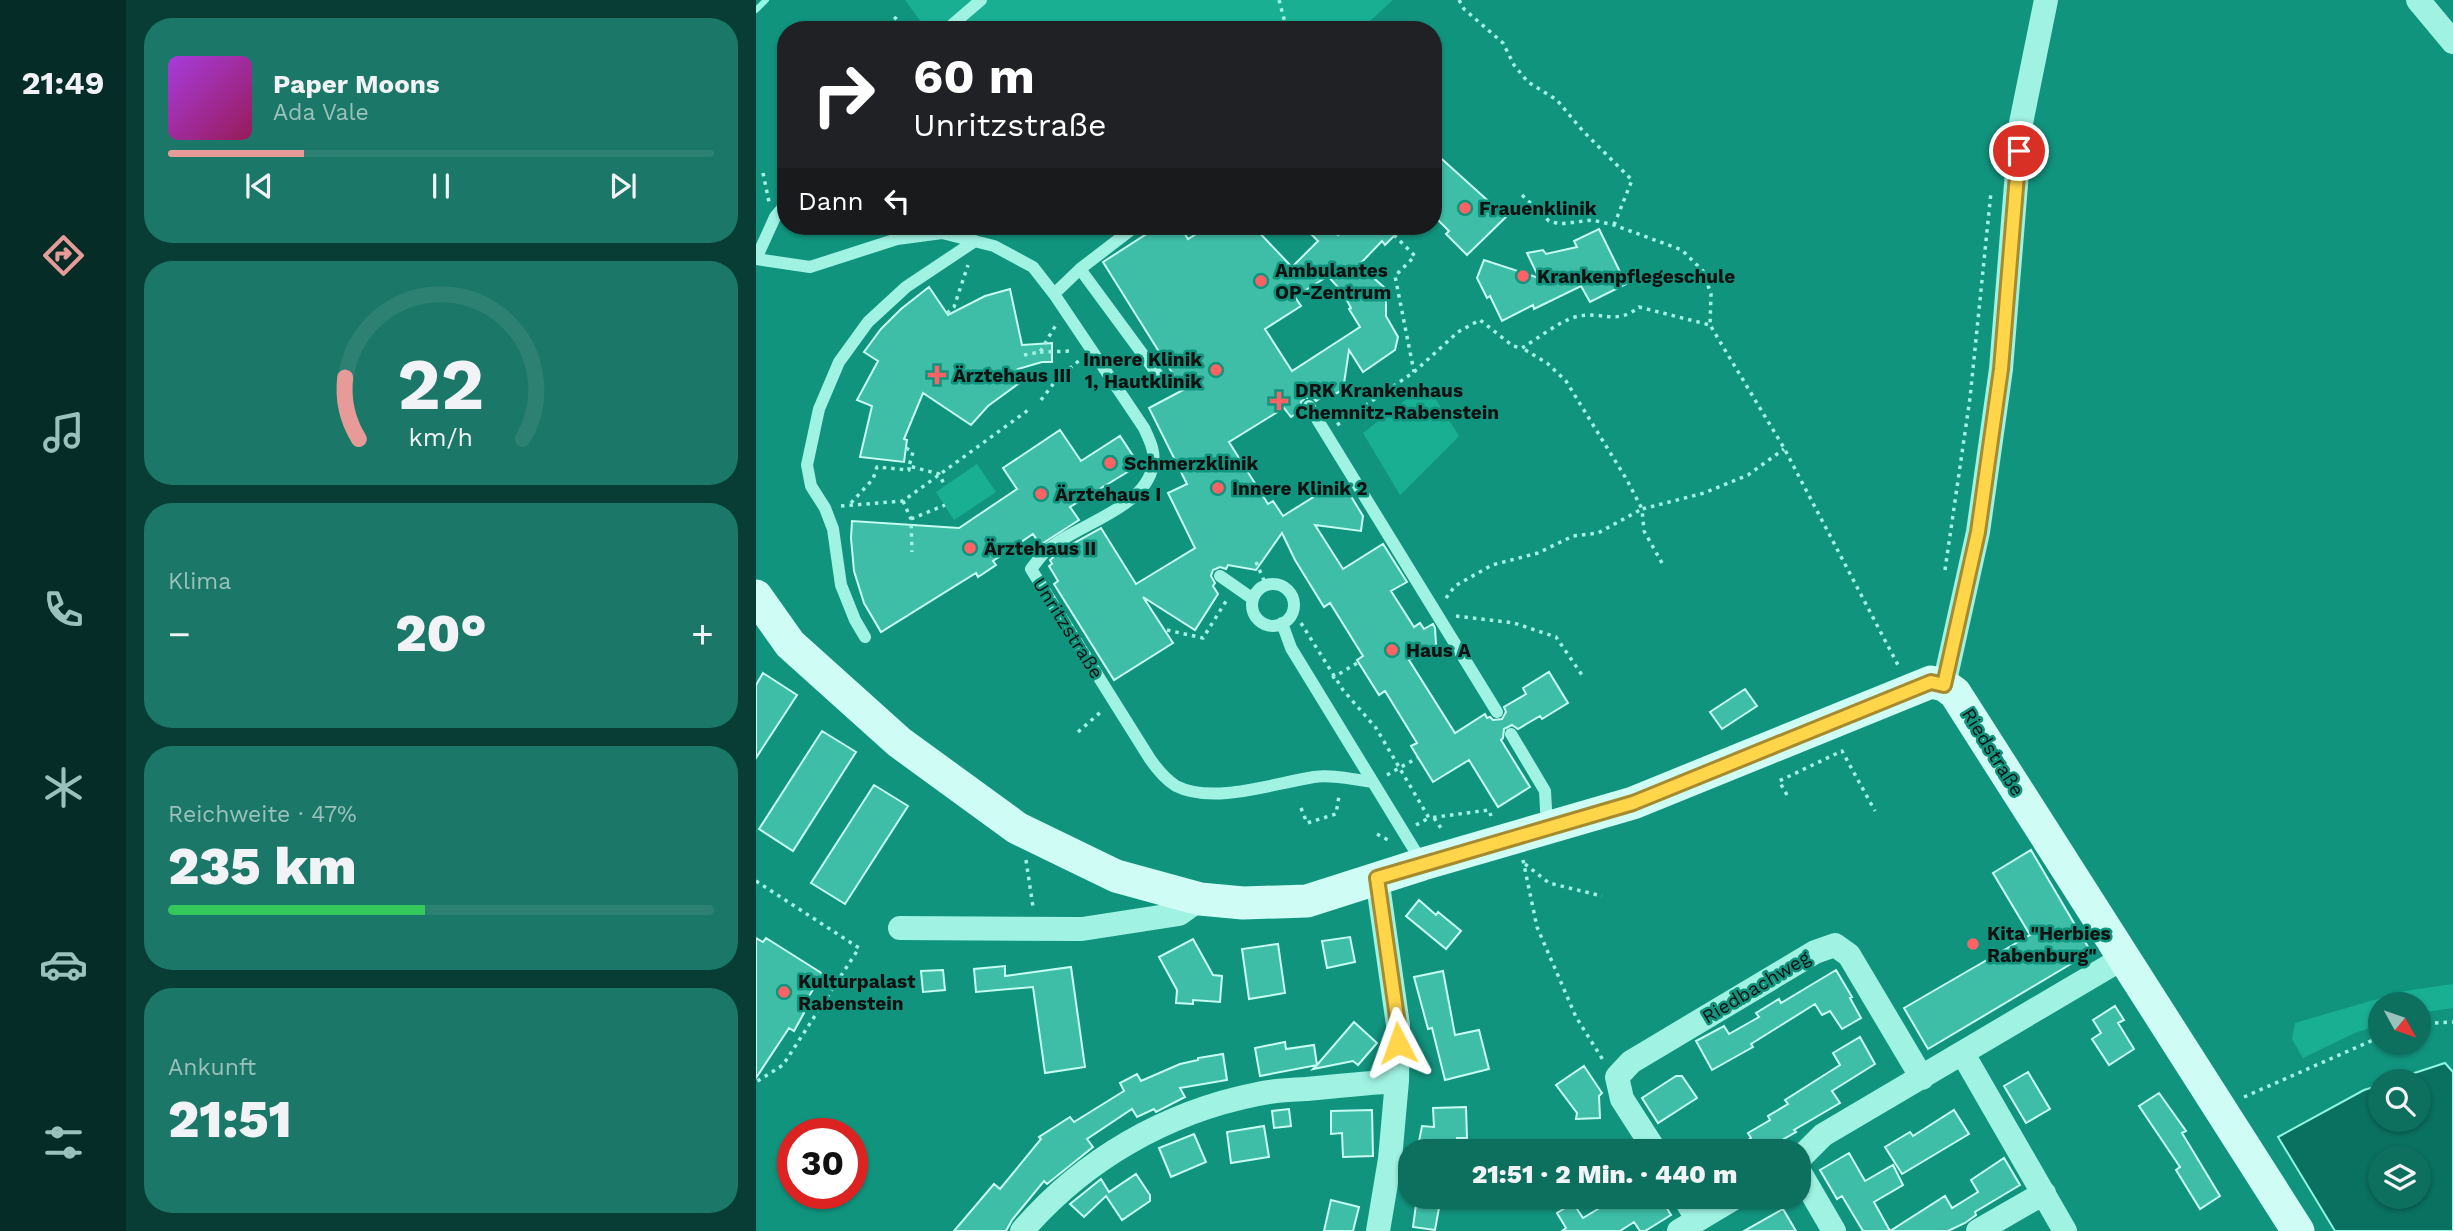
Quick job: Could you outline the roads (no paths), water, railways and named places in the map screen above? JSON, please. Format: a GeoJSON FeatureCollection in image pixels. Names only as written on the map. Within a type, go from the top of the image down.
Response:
{"type":"FeatureCollection","features":[{"type":"Feature","properties":{"kind":"street"},"geometry":{"type":"LineString","coordinates":[[756,596],[790,644],[899,742],[1017,828],[1116,876],[1200,899],[1243,902],[1307,901],[1423,864],[1522,842],[1633,803],[1931,682],[1944,685],[1978,532],[2001,369],[2021,123],[2046,0]]}},
{"type":"Feature","properties":{"kind":"street"},"geometry":{"type":"LineString","coordinates":[[2418,0],[2453,42]]}},
{"type":"Feature","properties":{"kind":"street","name":"Riedstraße"},"geometry":{"type":"LineString","coordinates":[[1944,685],[1955,693],[2298,1231]]}},
{"type":"Feature","properties":{"kind":"street"},"geometry":{"type":"LineString","coordinates":[[1377,878],[1398,1024],[1397,1081],[1390,1159],[1378,1231]]}},
{"type":"Feature","properties":{"kind":"street"},"geometry":{"type":"LineString","coordinates":[[900,928],[1082,929],[1179,914],[1200,899]]}},
{"type":"Feature","properties":{"kind":"street","name":"Riedbachweg"},"geometry":{"type":"LineString","coordinates":[[1648,1139],[1622,1099],[1617,1077],[1631,1062],[1815,952],[1835,945],[1849,955],[1922,1078]]}},
{"type":"Feature","properties":{"kind":"street"},"geometry":{"type":"LineString","coordinates":[[1811,1147],[1823,1135],[1963,1055],[2123,958]]}},
{"type":"Feature","properties":{"kind":"street"},"geometry":{"type":"LineString","coordinates":[[1963,1055],[2065,1231]]}},
{"type":"Feature","properties":{"kind":"street"},"geometry":{"type":"LineString","coordinates":[[1022,1231],[1052,1197],[1080,1173],[1163,1124],[1260,1093],[1397,1081]]}},
{"type":"Feature","properties":{"kind":"street"},"geometry":{"type":"LineString","coordinates":[[1811,1192],[1834,1231]]}},
{"type":"Feature","properties":{"kind":"street"},"geometry":{"type":"LineString","coordinates":[[1978,1231],[2044,1194]]}},
{"type":"Feature","properties":{"kind":"street"},"geometry":{"type":"LineString","coordinates":[[1688,1225],[1715,1209]]}},
{"type":"Feature","properties":{"kind":"lane"},"geometry":{"type":"LineString","coordinates":[[956,21],[981,0]]}},
{"type":"Feature","properties":{"kind":"lane"},"geometry":{"type":"LineString","coordinates":[[756,259],[777,215]]}},
{"type":"Feature","properties":{"kind":"lane","name":"Unritzstraße"},"geometry":{"type":"LineString","coordinates":[[756,259],[810,267],[897,239],[927,235]]}},
{"type":"Feature","properties":{"kind":"lane","name":"Unritzstraße"},"geometry":{"type":"LineString","coordinates":[[951,235],[994,246],[1033,268],[1065,309],[1144,428],[1153,452],[1153,465],[1145,487],[1046,551],[1031,569],[1161,774],[1175,785],[1193,792],[1209,794],[1317,776],[1373,782]]}},
{"type":"Feature","properties":{"kind":"lane"},"geometry":{"type":"LineString","coordinates":[[1054,294],[1080,269],[1124,235]]}},
{"type":"Feature","properties":{"kind":"lane"},"geometry":{"type":"LineString","coordinates":[[865,637],[841,585],[833,529],[825,508],[811,486],[807,465],[819,409],[839,362],[868,322],[906,287],[975,240]]}},
{"type":"Feature","properties":{"kind":"lane"},"geometry":{"type":"LineString","coordinates":[[1080,269],[1161,379]]}},
{"type":"Feature","properties":{"kind":"lane"},"geometry":{"type":"LineString","coordinates":[[1309,405],[1497,712]]}},
{"type":"Feature","properties":{"kind":"lane"},"geometry":{"type":"LineString","coordinates":[[1220,576],[1253,599]]}},
{"type":"Feature","properties":{"kind":"lane"},"geometry":{"type":"LineString","coordinates":[[1266,585],[1280,585],[1288,590],[1294,604],[1293,611],[1283,623],[1273,626],[1258,620],[1252,606],[1253,599],[1258,590],[1266,585]]}},
{"type":"Feature","properties":{"kind":"lane"},"geometry":{"type":"LineString","coordinates":[[1283,623],[1291,648],[1423,864]]}},
{"type":"Feature","properties":{"kind":"lane"},"geometry":{"type":"LineString","coordinates":[[1511,734],[1545,791],[1522,842]]}},
{"type":"Feature","properties":{"kind":"water"},"geometry":{"type":"Polygon","coordinates":[[[2445,1063],[2453,1072],[2453,1231],[2335,1231],[2278,1137],[2368,1089],[2368,1132],[2431,1132],[2431,1069],[2427,1069],[2445,1063]]]}},
{"type":"Feature","properties":{"kind":"waterway"},"geometry":{"type":"LineString","coordinates":[[756,10],[766,0]]}},
{"type":"Feature","properties":{"kind":"place","name":"Frauenklinik"},"geometry":{"type":"Point","coordinates":[1465,208]}},
{"type":"Feature","properties":{"kind":"place","name":"Krankenpflegeschule"},"geometry":{"type":"Point","coordinates":[1523,276]}},
{"type":"Feature","properties":{"kind":"place","name":"Ambulantes OP-Zentrum"},"geometry":{"type":"Point","coordinates":[1261,281]}},
{"type":"Feature","properties":{"kind":"place","name":"Innere Klinik 1, Hautklinik"},"geometry":{"type":"Point","coordinates":[1216,370]}},
{"type":"Feature","properties":{"kind":"place","name":"Ärztehaus III"},"geometry":{"type":"Point","coordinates":[937,375]}},
{"type":"Feature","properties":{"kind":"place","name":"DRK Krankenhaus Chemnitz-Rabenstein"},"geometry":{"type":"Point","coordinates":[1279,401]}},
{"type":"Feature","properties":{"kind":"place","name":"Schmerzklinik"},"geometry":{"type":"Point","coordinates":[1110,463]}},
{"type":"Feature","properties":{"kind":"place","name":"Innere Klinik 2"},"geometry":{"type":"Point","coordinates":[1218,488]}},
{"type":"Feature","properties":{"kind":"place","name":"Ärztehaus I"},"geometry":{"type":"Point","coordinates":[1041,494]}},
{"type":"Feature","properties":{"kind":"place","name":"Ärztehaus II"},"geometry":{"type":"Point","coordinates":[970,548]}},
{"type":"Feature","properties":{"kind":"place","name":"Haus A"},"geometry":{"type":"Point","coordinates":[1392,650]}},
{"type":"Feature","properties":{"kind":"place","name":"Kita \"Herbies Rabenburg\""},"geometry":{"type":"Point","coordinates":[1973,944]}},
{"type":"Feature","properties":{"kind":"place","name":"Kulturpalast Rabenstein"},"geometry":{"type":"Point","coordinates":[784,992]}}]}
